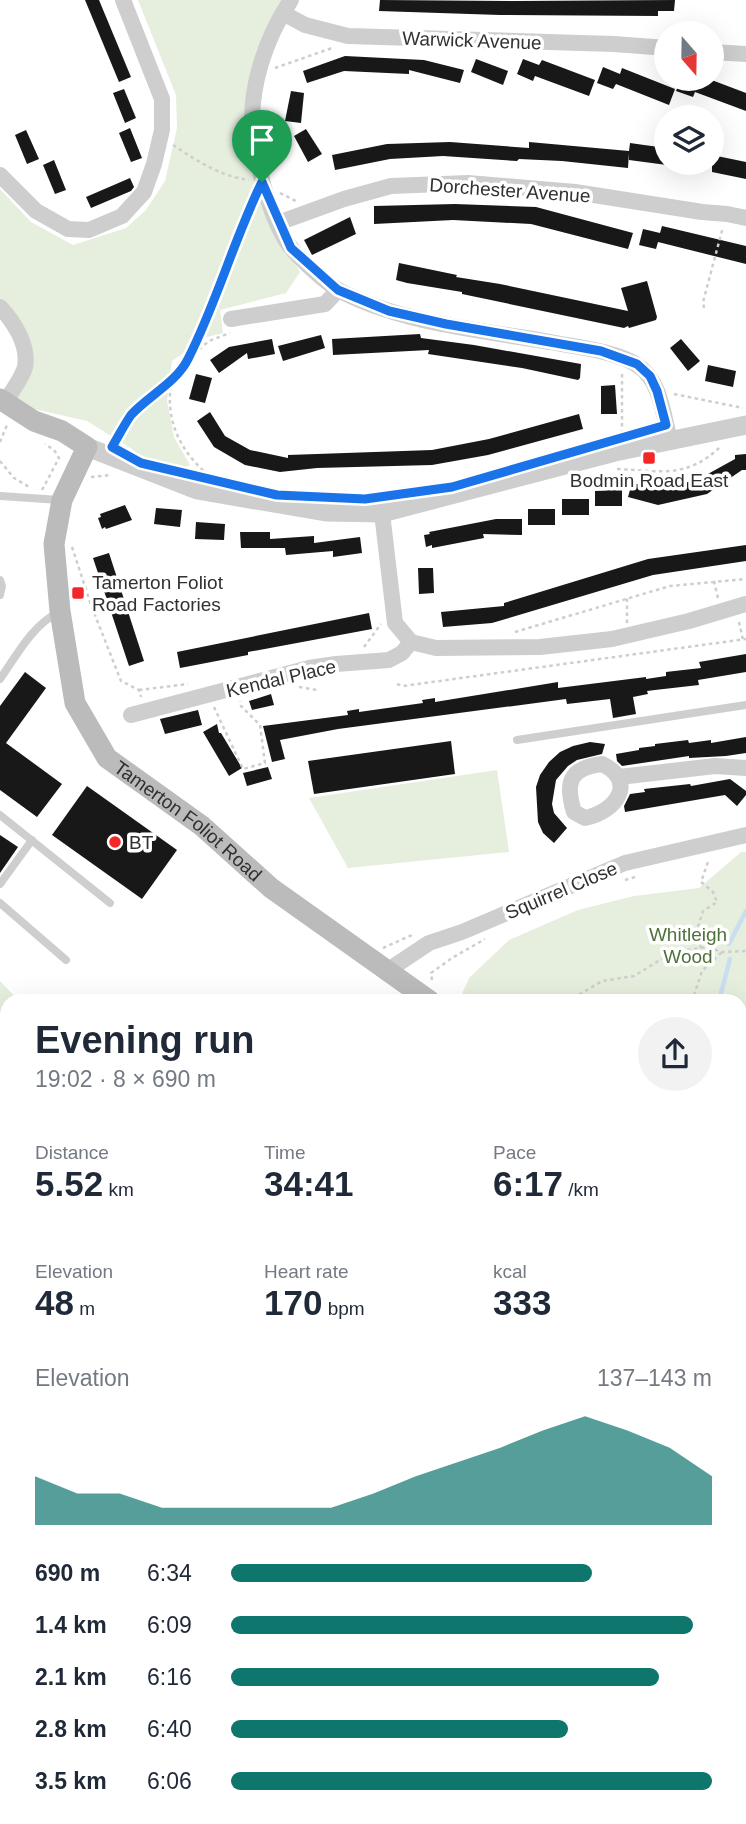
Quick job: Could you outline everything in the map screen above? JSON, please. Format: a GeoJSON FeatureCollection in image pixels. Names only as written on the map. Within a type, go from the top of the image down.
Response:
{"type":"FeatureCollection","features":[{"type":"Feature","properties":{"kind":"main road"},"geometry":{"type":"LineString","coordinates":[[5,407],[62,431],[87,447]]}},
{"type":"Feature","properties":{"kind":"main road","name":"Tamerton Foliot Road"},"geometry":{"type":"LineString","coordinates":[[87,447],[62,500],[54,544],[60,611],[75,703],[107,758],[202,826],[271,888],[387,971],[432,994]]}},
{"type":"Feature","properties":{"kind":"street"},"geometry":{"type":"LineString","coordinates":[[0,175],[36,211],[68,229],[89,230],[122,216],[144,192],[160,137],[162,99],[122,0]]}},
{"type":"Feature","properties":{"kind":"street"},"geometry":{"type":"LineString","coordinates":[[287,6],[263,57],[253,104],[253,135],[262,185],[291,248],[338,290],[389,311],[446,324],[601,351],[637,364],[650,376],[657,391],[670,440]]}},
{"type":"Feature","properties":{"kind":"street","name":"Warwick Avenue"},"geometry":{"type":"LineString","coordinates":[[287,6],[305,25],[348,36],[654,47]]}},
{"type":"Feature","properties":{"kind":"street"},"geometry":{"type":"LineString","coordinates":[[724,53],[746,54]]}},
{"type":"Feature","properties":{"kind":"street","name":"Dorchester Avenue"},"geometry":{"type":"LineString","coordinates":[[278,223],[391,186],[468,183],[575,192],[746,218]]}},
{"type":"Feature","properties":{"kind":"street"},"geometry":{"type":"LineString","coordinates":[[231,319],[326,304],[338,290]]}},
{"type":"Feature","properties":{"kind":"street"},"geometry":{"type":"LineString","coordinates":[[0,307],[10,318],[24,345],[25,368],[5,407]]}},
{"type":"Feature","properties":{"kind":"street"},"geometry":{"type":"LineString","coordinates":[[87,447],[197,490],[326,512],[382,513],[615,452],[746,425]]}},
{"type":"Feature","properties":{"kind":"street"},"geometry":{"type":"LineString","coordinates":[[382,513],[395,623],[411,642],[456,649],[540,647],[627,636],[741,606]]}},
{"type":"Feature","properties":{"kind":"street","name":"Kendal Place"},"geometry":{"type":"LineString","coordinates":[[139,703],[208,694],[323,666],[389,660],[402,653],[411,642]]}},
{"type":"Feature","properties":{"kind":"street"},"geometry":{"type":"LineString","coordinates":[[619,777],[715,766],[746,768]]}},
{"type":"Feature","properties":{"kind":"street","name":"Squirrel Close"},"geometry":{"type":"LineString","coordinates":[[387,971],[429,943],[462,932],[625,863],[746,835]]}},
{"type":"Feature","properties":{"kind":"lane"},"geometry":{"type":"LineString","coordinates":[[0,496],[62,500]]}},
{"type":"Feature","properties":{"kind":"lane"},"geometry":{"type":"LineString","coordinates":[[0,580],[0,595]]}},
{"type":"Feature","properties":{"kind":"lane"},"geometry":{"type":"LineString","coordinates":[[0,678],[28,638],[46,619],[60,611]]}},
{"type":"Feature","properties":{"kind":"lane"},"geometry":{"type":"LineString","coordinates":[[517,740],[746,705]]}},
{"type":"Feature","properties":{"kind":"lane"},"geometry":{"type":"LineString","coordinates":[[0,815],[110,903]]}},
{"type":"Feature","properties":{"kind":"lane"},"geometry":{"type":"LineString","coordinates":[[0,884],[32,840]]}},
{"type":"Feature","properties":{"kind":"lane"},"geometry":{"type":"LineString","coordinates":[[0,902],[66,960]]}},
{"type":"Feature","properties":{"kind":"path"},"geometry":{"type":"LineString","coordinates":[[259,74],[338,46],[348,36]]}},
{"type":"Feature","properties":{"kind":"path"},"geometry":{"type":"LineString","coordinates":[[160,137],[205,166],[262,185],[317,209]]}},
{"type":"Feature","properties":{"kind":"path"},"geometry":{"type":"LineString","coordinates":[[112,447],[131,416],[172,379],[188,359],[201,336],[246,214],[262,185]]}},
{"type":"Feature","properties":{"kind":"path"},"geometry":{"type":"LineString","coordinates":[[704,309],[703,302],[720,236]]}},
{"type":"Feature","properties":{"kind":"path"},"geometry":{"type":"LineString","coordinates":[[188,359],[209,341],[230,333],[231,319]]}},
{"type":"Feature","properties":{"kind":"path"},"geometry":{"type":"LineString","coordinates":[[622,438],[623,359]]}},
{"type":"Feature","properties":{"kind":"path"},"geometry":{"type":"LineString","coordinates":[[172,379],[168,398],[181,442],[189,457],[213,479]]}},
{"type":"Feature","properties":{"kind":"path"},"geometry":{"type":"LineString","coordinates":[[657,391],[746,409]]}},
{"type":"Feature","properties":{"kind":"path"},"geometry":{"type":"LineString","coordinates":[[0,442],[5,407]]}},
{"type":"Feature","properties":{"kind":"path"},"geometry":{"type":"LineString","coordinates":[[617,469],[679,472],[708,458],[726,443]]}},
{"type":"Feature","properties":{"kind":"path"},"geometry":{"type":"LineString","coordinates":[[38,498],[59,458],[50,447]]}},
{"type":"Feature","properties":{"kind":"path"},"geometry":{"type":"LineString","coordinates":[[0,461],[13,478],[30,485],[38,498]]}},
{"type":"Feature","properties":{"kind":"path"},"geometry":{"type":"LineString","coordinates":[[71,541],[91,605],[121,681],[139,703],[189,684]]}},
{"type":"Feature","properties":{"kind":"path"},"geometry":{"type":"LineString","coordinates":[[510,633],[670,586],[746,579]]}},
{"type":"Feature","properties":{"kind":"path"},"geometry":{"type":"LineString","coordinates":[[627,598],[627,636]]}},
{"type":"Feature","properties":{"kind":"path"},"geometry":{"type":"LineString","coordinates":[[397,684],[403,687],[744,639],[741,606]]}},
{"type":"Feature","properties":{"kind":"path"},"geometry":{"type":"LineString","coordinates":[[361,651],[384,621],[395,617]]}},
{"type":"Feature","properties":{"kind":"path"},"geometry":{"type":"LineString","coordinates":[[208,694],[243,769],[265,763],[260,725],[242,706],[237,687]]}},
{"type":"Feature","properties":{"kind":"path"},"geometry":{"type":"LineString","coordinates":[[302,688],[317,690]]}},
{"type":"Feature","properties":{"kind":"path"},"geometry":{"type":"LineString","coordinates":[[702,948],[691,938],[703,911],[717,902],[713,892],[701,882],[709,858],[708,842]]}},
{"type":"Feature","properties":{"kind":"path"},"geometry":{"type":"LineString","coordinates":[[432,994],[431,973],[491,934]]}},
{"type":"Feature","properties":{"kind":"path"},"geometry":{"type":"LineString","coordinates":[[580,994],[602,981],[634,976],[673,952],[702,948],[722,952],[746,951]]}},
{"type":"Feature","properties":{"kind":"path"},"geometry":{"type":"LineString","coordinates":[[694,994],[702,971],[722,952]]}},
{"type":"Feature","properties":{"kind":"green space"},"geometry":{"type":"Polygon","coordinates":[[[138,0],[283,0],[257,52],[251,162],[260,202],[267,219],[300,272],[286,293],[220,310],[223,333],[207,337],[172,361],[167,401],[174,437],[190,465],[163,478],[132,449],[87,421],[12,404],[29,363],[0,315],[0,189],[31,222],[73,245],[126,228],[146,210],[165,181],[177,128],[176,95],[138,0]]]}},
{"type":"Feature","properties":{"kind":"green space"},"geometry":{"type":"Polygon","coordinates":[[[497,770],[509,852],[348,868],[309,798],[497,770]]]}},
{"type":"Feature","properties":{"kind":"green space","name":"Whitleigh Wood"},"geometry":{"type":"Polygon","coordinates":[[[741,852],[746,852],[746,994],[462,994],[469,978],[509,940],[578,910],[634,896],[699,888],[741,852]]]}},
{"type":"Feature","properties":{"kind":"green space"},"geometry":{"type":"Polygon","coordinates":[[[0,981],[12,994],[0,994],[0,981]]]}},
{"type":"Feature","properties":{"kind":"building"},"geometry":{"type":"Polygon","coordinates":[[[85,0],[99,0],[131,77],[119,82],[85,0]]]}},
{"type":"Feature","properties":{"kind":"building"},"geometry":{"type":"Polygon","coordinates":[[[380,0],[675,0],[674,11],[658,11],[658,16],[379,11],[380,0]]]}},
{"type":"Feature","properties":{"kind":"building"},"geometry":{"type":"Polygon","coordinates":[[[345,56],[424,60],[464,70],[460,83],[409,70],[409,74],[344,71],[307,83],[303,71],[345,56]]]}},
{"type":"Feature","properties":{"kind":"building"},"geometry":{"type":"Polygon","coordinates":[[[476,59],[508,71],[503,85],[471,72],[476,59]]]}},
{"type":"Feature","properties":{"kind":"building"},"geometry":{"type":"Polygon","coordinates":[[[523,59],[539,65],[542,60],[595,80],[589,96],[535,76],[533,81],[517,74],[523,59]]]}},
{"type":"Feature","properties":{"kind":"building"},"geometry":{"type":"Polygon","coordinates":[[[603,67],[620,74],[622,68],[654,81],[654,91],[674,91],[669,105],[616,84],[613,89],[597,83],[603,67]]]}},
{"type":"Feature","properties":{"kind":"building"},"geometry":{"type":"Polygon","coordinates":[[[724,85],[746,93],[746,111],[695,92],[693,97],[676,91],[724,91],[724,85]]]}},
{"type":"Feature","properties":{"kind":"building"},"geometry":{"type":"Polygon","coordinates":[[[124,89],[136,118],[125,123],[113,93],[124,89]]]}},
{"type":"Feature","properties":{"kind":"building"},"geometry":{"type":"Polygon","coordinates":[[[291,91],[304,93],[301,123],[285,121],[291,91]]]}},
{"type":"Feature","properties":{"kind":"building"},"geometry":{"type":"Polygon","coordinates":[[[130,128],[142,158],[131,162],[119,133],[130,128]]]}},
{"type":"Feature","properties":{"kind":"building"},"geometry":{"type":"Polygon","coordinates":[[[306,129],[322,154],[308,162],[294,136],[306,129]]]}},
{"type":"Feature","properties":{"kind":"building"},"geometry":{"type":"Polygon","coordinates":[[[26,130],[39,159],[27,164],[15,135],[26,130]]]}},
{"type":"Feature","properties":{"kind":"building"},"geometry":{"type":"Polygon","coordinates":[[[450,142],[529,148],[529,142],[629,151],[630,143],[654,146],[654,163],[629,160],[629,153],[628,168],[562,161],[443,156],[390,159],[335,170],[332,155],[387,144],[450,142]]]}},
{"type":"Feature","properties":{"kind":"building"},"geometry":{"type":"Polygon","coordinates":[[[724,157],[746,162],[746,179],[724,174],[724,157]]]}},
{"type":"Feature","properties":{"kind":"building"},"geometry":{"type":"Polygon","coordinates":[[[54,160],[66,190],[55,194],[43,165],[54,160]]]}},
{"type":"Feature","properties":{"kind":"building"},"geometry":{"type":"Polygon","coordinates":[[[130,178],[134,187],[131,191],[91,208],[86,197],[130,178]]]}},
{"type":"Feature","properties":{"kind":"building"},"geometry":{"type":"Polygon","coordinates":[[[455,204],[536,207],[633,233],[628,249],[531,224],[453,220],[374,224],[374,206],[455,204]]]}},
{"type":"Feature","properties":{"kind":"building"},"geometry":{"type":"Polygon","coordinates":[[[350,217],[356,234],[312,255],[304,240],[350,217]]]}},
{"type":"Feature","properties":{"kind":"building"},"geometry":{"type":"Polygon","coordinates":[[[662,226],[746,246],[746,264],[658,242],[656,249],[639,245],[643,229],[660,233],[662,226]]]}},
{"type":"Feature","properties":{"kind":"building"},"geometry":{"type":"Polygon","coordinates":[[[399,263],[628,311],[621,288],[647,281],[657,317],[656,320],[624,328],[462,292],[407,283],[396,280],[399,263]]]}},
{"type":"Feature","properties":{"kind":"building"},"geometry":{"type":"Polygon","coordinates":[[[420,334],[421,338],[581,364],[580,378],[578,380],[522,368],[428,354],[429,350],[333,355],[332,339],[420,334]]]}},
{"type":"Feature","properties":{"kind":"building"},"geometry":{"type":"Polygon","coordinates":[[[321,335],[325,348],[283,361],[278,346],[321,335]]]}},
{"type":"Feature","properties":{"kind":"building"},"geometry":{"type":"Polygon","coordinates":[[[272,339],[275,354],[248,359],[247,353],[219,373],[210,360],[229,347],[272,339]]]}},
{"type":"Feature","properties":{"kind":"building"},"geometry":{"type":"Polygon","coordinates":[[[681,339],[700,361],[688,371],[670,348],[681,339]]]}},
{"type":"Feature","properties":{"kind":"building"},"geometry":{"type":"Polygon","coordinates":[[[708,365],[736,371],[733,387],[705,381],[708,365]]]}},
{"type":"Feature","properties":{"kind":"building"},"geometry":{"type":"Polygon","coordinates":[[[196,374],[212,378],[205,403],[189,399],[196,374]]]}},
{"type":"Feature","properties":{"kind":"building"},"geometry":{"type":"Polygon","coordinates":[[[615,385],[617,414],[601,414],[601,386],[615,385]]]}},
{"type":"Feature","properties":{"kind":"building"},"geometry":{"type":"Polygon","coordinates":[[[210,412],[225,436],[250,450],[288,458],[288,455],[432,450],[489,439],[579,414],[583,429],[488,455],[432,465],[317,468],[280,472],[245,465],[214,447],[197,421],[210,412]]]}},
{"type":"Feature","properties":{"kind":"building"},"geometry":{"type":"Polygon","coordinates":[[[746,454],[746,470],[707,494],[658,505],[628,497],[632,483],[661,488],[697,480],[735,459],[735,455],[746,454]]]}},
{"type":"Feature","properties":{"kind":"building"},"geometry":{"type":"Polygon","coordinates":[[[622,490],[622,506],[595,506],[595,491],[622,490]]]}},
{"type":"Feature","properties":{"kind":"building"},"geometry":{"type":"Polygon","coordinates":[[[562,499],[589,499],[589,515],[562,515],[562,499]]]}},
{"type":"Feature","properties":{"kind":"building"},"geometry":{"type":"Polygon","coordinates":[[[125,505],[132,520],[102,529],[98,518],[101,517],[100,514],[125,505]]]}},
{"type":"Feature","properties":{"kind":"building"},"geometry":{"type":"Polygon","coordinates":[[[156,508],[182,510],[180,527],[154,524],[156,508]]]}},
{"type":"Feature","properties":{"kind":"building"},"geometry":{"type":"Polygon","coordinates":[[[528,509],[555,509],[555,525],[528,525],[528,509]]]}},
{"type":"Feature","properties":{"kind":"building"},"geometry":{"type":"Polygon","coordinates":[[[496,519],[522,519],[522,535],[483,534],[484,538],[426,547],[424,535],[430,534],[429,532],[496,519]]]}},
{"type":"Feature","properties":{"kind":"building"},"geometry":{"type":"Polygon","coordinates":[[[196,522],[225,524],[224,540],[195,539],[196,522]]]}},
{"type":"Feature","properties":{"kind":"building"},"geometry":{"type":"Polygon","coordinates":[[[240,532],[270,532],[270,539],[314,536],[314,543],[360,537],[362,553],[333,557],[333,551],[286,555],[285,548],[241,548],[240,532]]]}},
{"type":"Feature","properties":{"kind":"building"},"geometry":{"type":"Polygon","coordinates":[[[746,545],[746,561],[653,575],[492,623],[443,627],[441,612],[504,606],[504,603],[648,559],[746,545]]]}},
{"type":"Feature","properties":{"kind":"building"},"geometry":{"type":"Polygon","coordinates":[[[109,553],[144,661],[129,666],[93,558],[109,553]]]}},
{"type":"Feature","properties":{"kind":"building"},"geometry":{"type":"Polygon","coordinates":[[[418,568],[433,568],[434,593],[419,594],[418,568]]]}},
{"type":"Feature","properties":{"kind":"building"},"geometry":{"type":"Polygon","coordinates":[[[369,613],[372,629],[248,652],[248,655],[180,668],[177,652],[369,613]]]}},
{"type":"Feature","properties":{"kind":"building"},"geometry":{"type":"Polygon","coordinates":[[[746,654],[746,672],[698,680],[699,685],[647,691],[648,694],[633,697],[636,714],[613,718],[610,699],[567,704],[566,699],[338,729],[280,740],[285,759],[272,762],[263,726],[348,715],[347,711],[359,709],[359,712],[423,703],[422,700],[435,698],[435,702],[558,682],[558,688],[646,679],[666,676],[666,672],[701,668],[699,662],[746,654]]]}},
{"type":"Feature","properties":{"kind":"building"},"geometry":{"type":"Polygon","coordinates":[[[25,672],[46,688],[6,743],[62,784],[37,817],[0,790],[0,706],[25,672]]]}},
{"type":"Feature","properties":{"kind":"building"},"geometry":{"type":"Polygon","coordinates":[[[271,694],[274,705],[252,710],[249,701],[271,694]]]}},
{"type":"Feature","properties":{"kind":"building"},"geometry":{"type":"Polygon","coordinates":[[[198,710],[202,725],[165,734],[160,719],[198,710]]]}},
{"type":"Feature","properties":{"kind":"building"},"geometry":{"type":"Polygon","coordinates":[[[217,724],[219,733],[242,768],[229,776],[203,732],[217,724]]]}},
{"type":"Feature","properties":{"kind":"building"},"geometry":{"type":"Polygon","coordinates":[[[746,737],[746,753],[689,756],[622,766],[617,761],[616,754],[655,744],[688,740],[689,743],[711,740],[711,743],[746,737]]]}},
{"type":"Feature","properties":{"kind":"building"},"geometry":{"type":"Polygon","coordinates":[[[451,741],[455,774],[314,794],[308,761],[451,741]]]}},
{"type":"Feature","properties":{"kind":"building"},"geometry":{"type":"Polygon","coordinates":[[[590,742],[605,744],[602,754],[577,760],[556,780],[552,804],[554,813],[567,828],[554,843],[543,833],[538,822],[536,787],[540,775],[560,752],[590,742]]]}},
{"type":"Feature","properties":{"kind":"building"},"geometry":{"type":"Polygon","coordinates":[[[268,767],[272,779],[247,786],[243,773],[268,767]]]}},
{"type":"Feature","properties":{"kind":"building"},"geometry":{"type":"Polygon","coordinates":[[[730,779],[746,791],[737,806],[725,795],[625,812],[624,806],[630,794],[645,792],[644,789],[691,786],[730,779]]]}},
{"type":"Feature","properties":{"kind":"building","name":"BT"},"geometry":{"type":"Polygon","coordinates":[[[87,786],[177,850],[142,899],[52,835],[87,786]]]}},
{"type":"Feature","properties":{"kind":"building"},"geometry":{"type":"Polygon","coordinates":[[[0,835],[18,847],[0,873],[0,835]]]}},
{"type":"Feature","properties":{"kind":"waterway"},"geometry":{"type":"LineString","coordinates":[[729,944],[746,911]]}},
{"type":"Feature","properties":{"kind":"waterway"},"geometry":{"type":"LineString","coordinates":[[721,994],[730,959]]}},
{"type":"Feature","properties":{"kind":"place","name":"Bodmin Road East"},"geometry":{"type":"Point","coordinates":[649,458]}},
{"type":"Feature","properties":{"kind":"place","name":"Tamerton Foliot Road Factories"},"geometry":{"type":"Point","coordinates":[78,593]}},
{"type":"Feature","properties":{"kind":"place","name":"BT"},"geometry":{"type":"Point","coordinates":[115,842]}},
{"type":"Feature","properties":{"kind":"route"},"geometry":{"type":"LineString","coordinates":[[262,182],[291,248],[338,290],[389,311],[446,324],[601,351],[637,364],[650,376],[666,425],[452,487],[365,499],[277,495],[219,484],[141,463],[112,447],[131,416],[172,379],[188,359],[201,336],[246,214],[262,182]]}}]}
